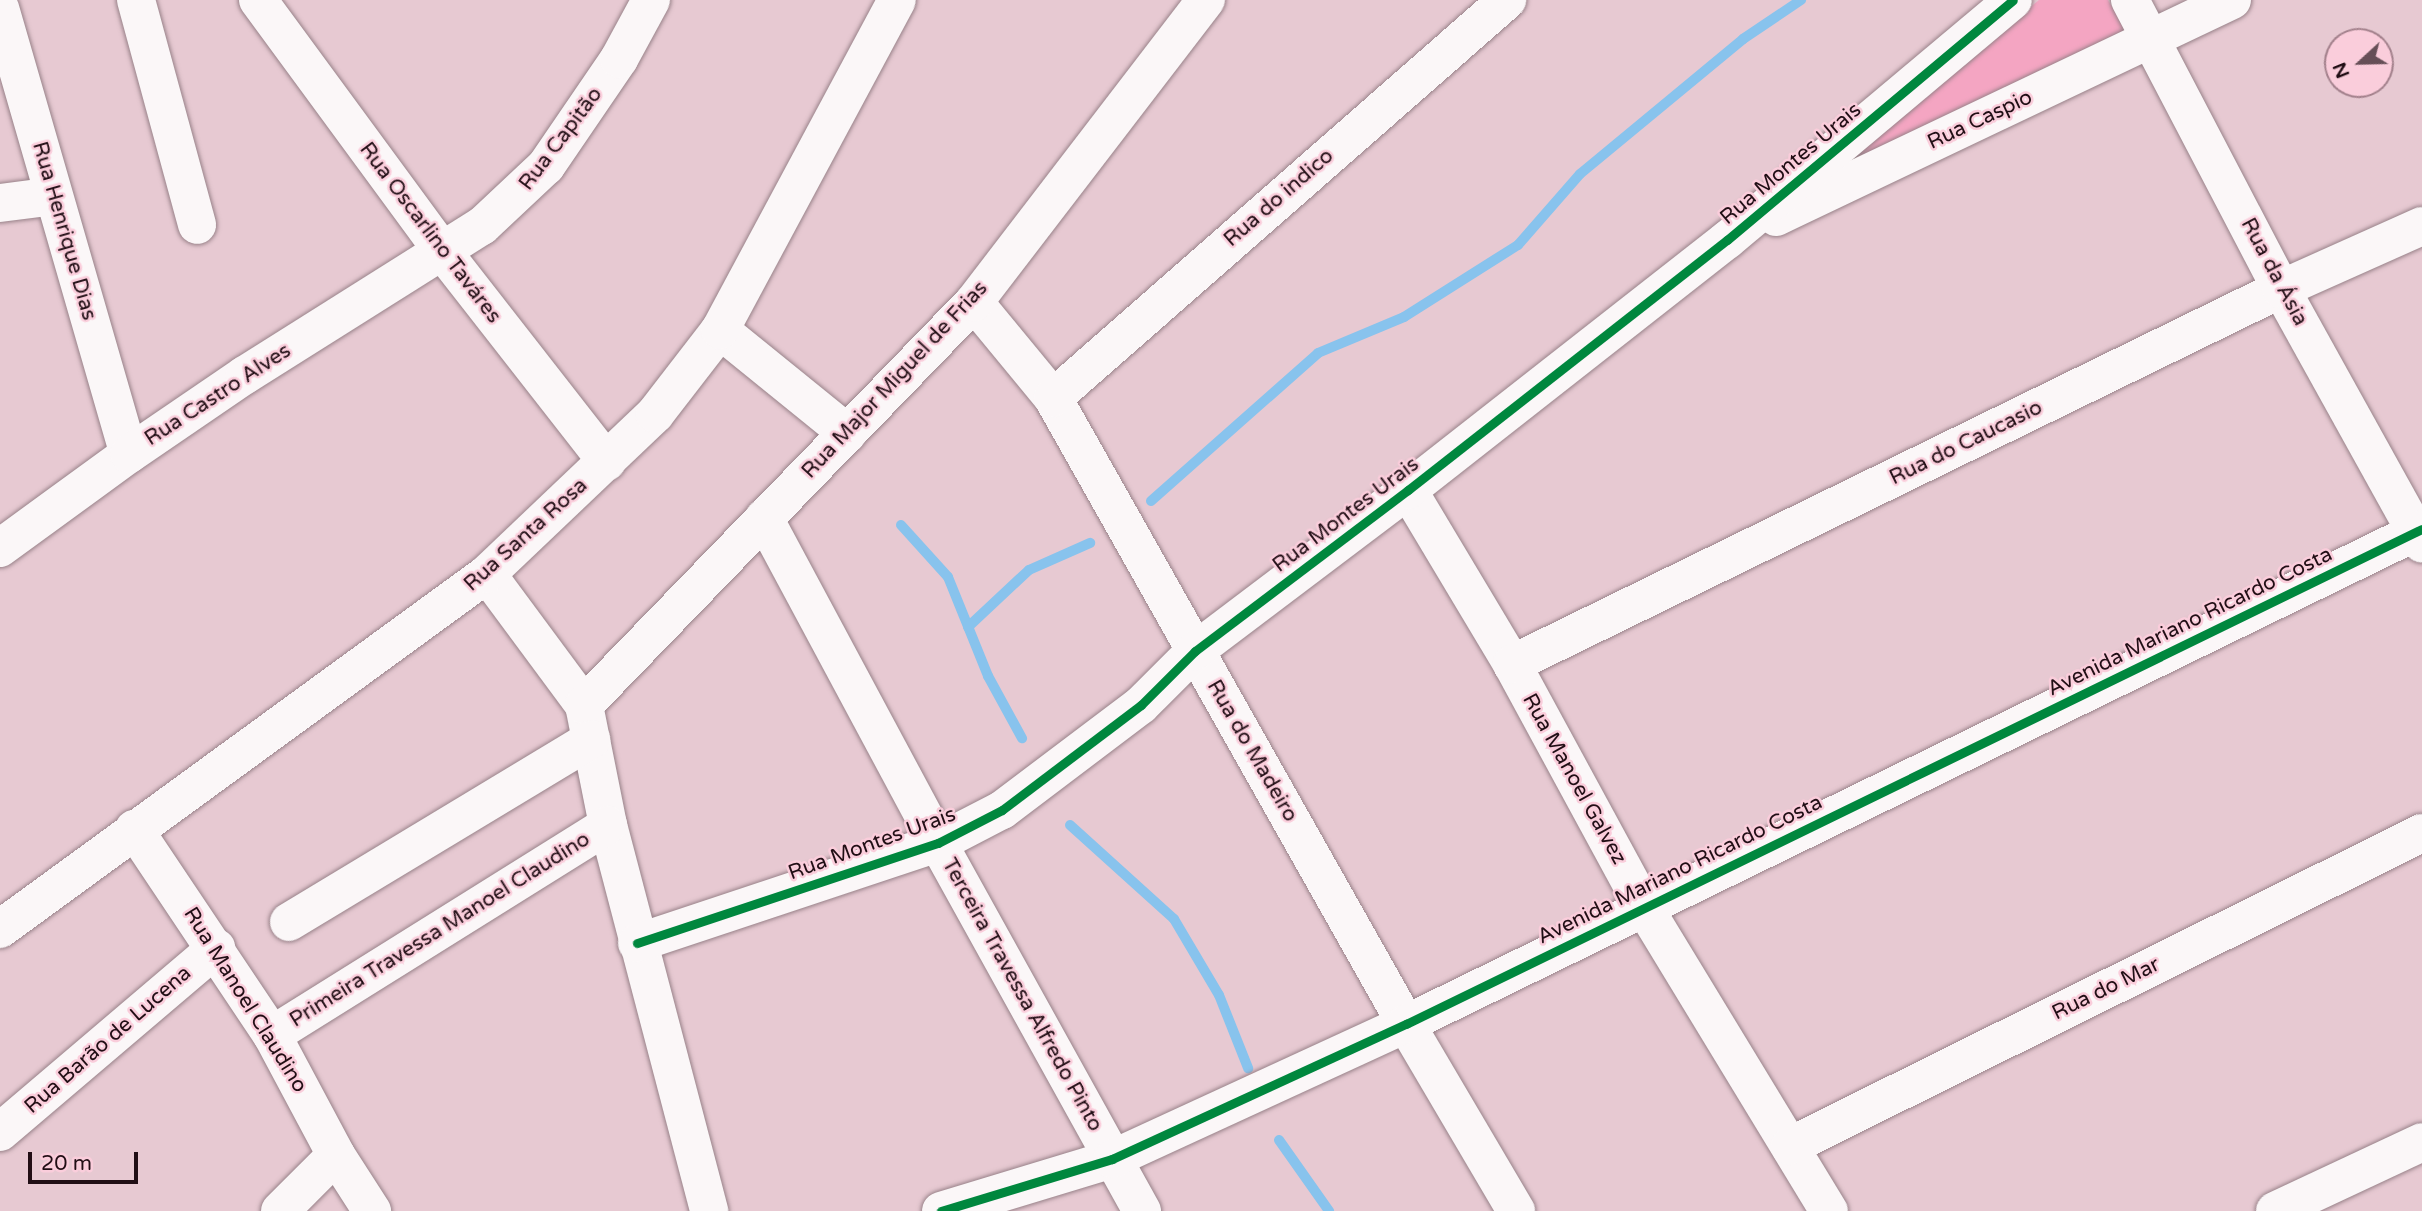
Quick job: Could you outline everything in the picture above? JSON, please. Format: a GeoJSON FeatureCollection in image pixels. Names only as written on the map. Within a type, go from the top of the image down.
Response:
{"type":"FeatureCollection","features":[{"type":"Feature","properties":{"kind":"street"},"geometry":{"type":"LineString","coordinates":[[136,0],[197,225]]}},
{"type":"Feature","properties":{"kind":"street","name":"Rua Oscarlino Taváres"},"geometry":{"type":"LineString","coordinates":[[258,0],[443,252],[607,462]]}},
{"type":"Feature","properties":{"kind":"street","name":"Rua Capitão"},"geometry":{"type":"LineString","coordinates":[[443,252],[482,226],[546,166],[619,60],[651,0]]}},
{"type":"Feature","properties":{"kind":"street","name":"Rua Santa Rosa"},"geometry":{"type":"LineString","coordinates":[[0,929],[487,573],[655,414],[720,330],[897,0]]}},
{"type":"Feature","properties":{"kind":"street","name":"Rua Major Miguel de Frias"},"geometry":{"type":"LineString","coordinates":[[289,922],[587,722],[764,518],[974,302],[1206,0]]}},
{"type":"Feature","properties":{"kind":"street","name":"Rua do indico"},"geometry":{"type":"LineString","coordinates":[[1053,398],[1507,0]]}},
{"type":"Feature","properties":{"kind":"street","name":"Rua Montes Urais"},"geometry":{"type":"LineString","coordinates":[[637,943],[938,843],[1002,810],[1140,705],[1195,651],[1408,490],[1727,240],[2013,0]]}},
{"type":"Feature","properties":{"kind":"street","name":"Rua da Ásia"},"geometry":{"type":"LineString","coordinates":[[2130,0],[2281,289],[2420,534]]}},
{"type":"Feature","properties":{"kind":"street","name":"Rua Caspio"},"geometry":{"type":"LineString","coordinates":[[1727,240],[2232,0]]}},
{"type":"Feature","properties":{"kind":"street","name":"Rua Henrique Dias"},"geometry":{"type":"LineString","coordinates":[[0,8],[129,454]]}},
{"type":"Feature","properties":{"kind":"street"},"geometry":{"type":"LineString","coordinates":[[0,203],[54,196]]}},
{"type":"Feature","properties":{"kind":"street","name":"Rua do Caucasio"},"geometry":{"type":"LineString","coordinates":[[1511,664],[2281,289],[2422,226]]}},
{"type":"Feature","properties":{"kind":"street","name":"Rua Castro Alves"},"geometry":{"type":"LineString","coordinates":[[0,548],[129,454],[245,375],[443,252]]}},
{"type":"Feature","properties":{"kind":"street","name":"Rua do Madeiro"},"geometry":{"type":"LineString","coordinates":[[974,302],[1053,398],[1406,1024],[1516,1211]]}},
{"type":"Feature","properties":{"kind":"street"},"geometry":{"type":"LineString","coordinates":[[720,330],[847,433]]}},
{"type":"Feature","properties":{"kind":"street","name":"Rua Manoel Galvez"},"geometry":{"type":"LineString","coordinates":[[1408,490],[1511,664],[1644,906],[1829,1211]]}},
{"type":"Feature","properties":{"kind":"street","name":"Terceira Travessa Alfredo Pinto"},"geometry":{"type":"LineString","coordinates":[[764,518],[938,843],[1142,1211]]}},
{"type":"Feature","properties":{"kind":"street","name":"Avenida Mariano Ricardo Costa"},"geometry":{"type":"LineString","coordinates":[[940,1211],[1112,1159],[1406,1024],[1644,906],[2420,534]]}},
{"type":"Feature","properties":{"kind":"street"},"geometry":{"type":"LineString","coordinates":[[487,573],[587,722],[608,825],[637,943],[709,1211]]}},
{"type":"Feature","properties":{"kind":"street","name":"Primeira Travessa Manoel Claudino"},"geometry":{"type":"LineString","coordinates":[[272,1035],[608,825]]}},
{"type":"Feature","properties":{"kind":"street","name":"Rua Manoel Claudino"},"geometry":{"type":"LineString","coordinates":[[134,829],[272,1035],[336,1155],[372,1211]]}},
{"type":"Feature","properties":{"kind":"street","name":"Rua do Mar"},"geometry":{"type":"LineString","coordinates":[[1790,1146],[2422,833]]}},
{"type":"Feature","properties":{"kind":"street","name":"Rua Barão de Lucena"},"geometry":{"type":"LineString","coordinates":[[0,1132],[216,948]]}},
{"type":"Feature","properties":{"kind":"street"},"geometry":{"type":"LineString","coordinates":[[2275,1211],[2422,1142]]}},
{"type":"Feature","properties":{"kind":"street"},"geometry":{"type":"LineString","coordinates":[[280,1211],[336,1155]]}},
{"type":"Feature","properties":{"kind":"shaded area"},"geometry":{"type":"Polygon","coordinates":[[[2039,0],[2108,0],[2127,32],[1804,191],[2039,0]]]}},
{"type":"Feature","properties":{"kind":"waterway"},"geometry":{"type":"LineString","coordinates":[[1151,501],[1318,353],[1404,317],[1518,245],[1580,174],[1743,39],[1801,0]]}},
{"type":"Feature","properties":{"kind":"waterway"},"geometry":{"type":"LineString","coordinates":[[901,525],[948,577],[988,676],[1022,738]]}},
{"type":"Feature","properties":{"kind":"waterway"},"geometry":{"type":"LineString","coordinates":[[968,627],[1029,570],[1090,543]]}},
{"type":"Feature","properties":{"kind":"waterway"},"geometry":{"type":"LineString","coordinates":[[1070,825],[1174,919],[1219,995],[1248,1068]]}},
{"type":"Feature","properties":{"kind":"waterway"},"geometry":{"type":"LineString","coordinates":[[1279,1140],[1329,1211]]}},
{"type":"Feature","properties":{"kind":"cycle path"},"geometry":{"type":"LineString","coordinates":[[637,943],[938,843],[1002,810],[1141,705],[1195,651],[1408,490],[1727,240],[2013,0]]}},
{"type":"Feature","properties":{"kind":"cycle path"},"geometry":{"type":"LineString","coordinates":[[941,1211],[1112,1159],[1406,1024],[2422,529]]}}]}
